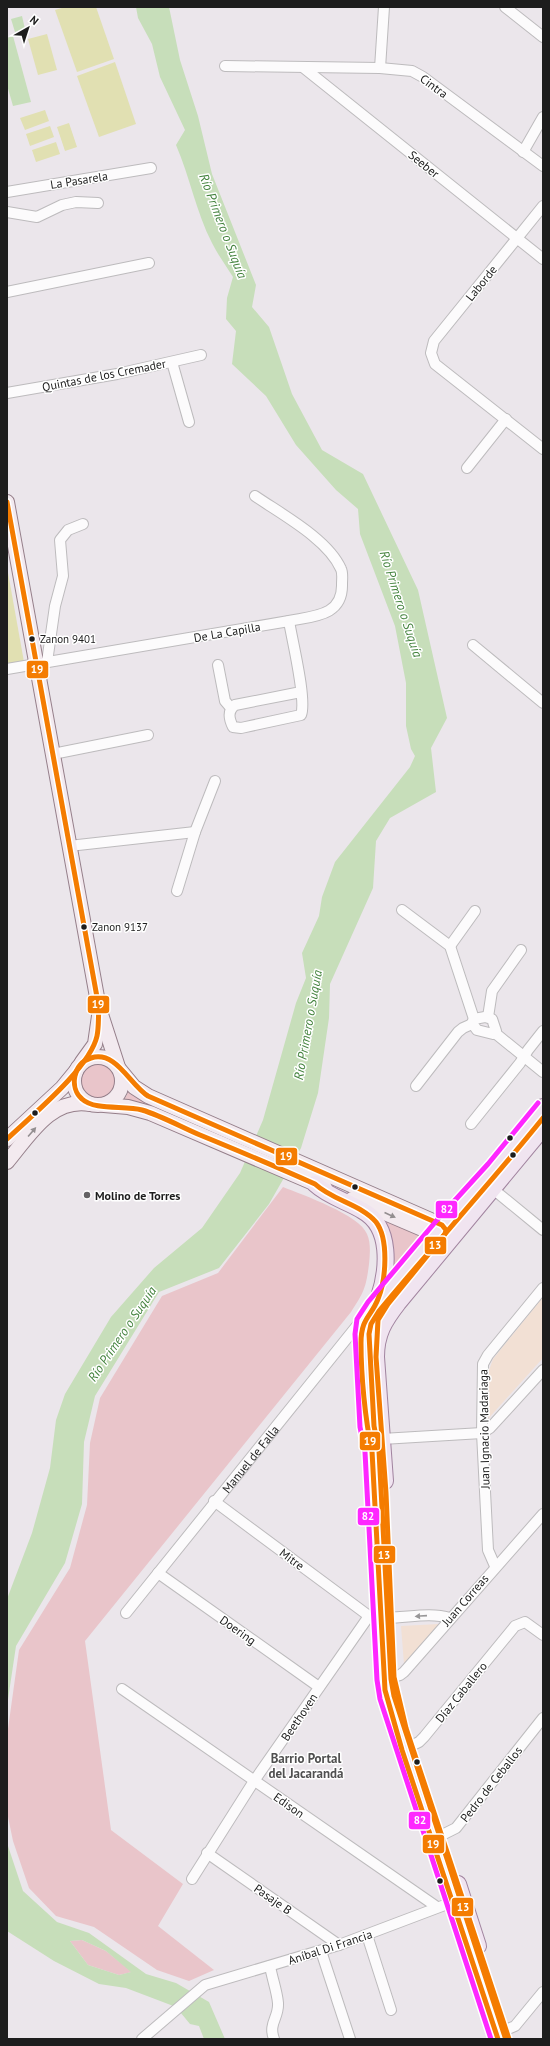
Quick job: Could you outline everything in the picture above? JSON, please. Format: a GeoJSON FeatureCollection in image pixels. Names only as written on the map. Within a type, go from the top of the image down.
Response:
{"type":"FeatureCollection","features":[{"type":"Feature","properties":{"kind":"main road"},"geometry":{"type":"LineString","coordinates":[[7,502],[41,663],[53,754],[99,1008],[119,1068],[123,1079],[121,1090],[114,1100],[98,1105],[83,1100],[76,1092],[74,1082],[78,1068],[88,1059],[100,1056],[112,1060],[119,1068],[134,1087],[142,1093],[211,1124],[311,1177],[325,1193],[368,1214],[377,1224],[383,1239],[385,1264],[382,1288],[376,1304]]}},
{"type":"Feature","properties":{"kind":"main road"},"geometry":{"type":"LineString","coordinates":[[7,1139],[62,1088],[95,1044],[99,1008]]}},
{"type":"Feature","properties":{"kind":"main road"},"geometry":{"type":"LineString","coordinates":[[7,1162],[40,1123],[54,1110],[73,1103],[142,1110],[206,1138],[311,1177],[440,1231]]}},
{"type":"Feature","properties":{"kind":"main road","name":"Manuel de Falla"},"geometry":{"type":"LineString","coordinates":[[381,1618],[375,1494],[372,1451],[367,1427],[362,1342],[364,1321],[376,1304],[493,1169],[543,1108]]}},
{"type":"Feature","properties":{"kind":"main road"},"geometry":{"type":"LineString","coordinates":[[379,1332],[388,1315],[543,1128]]}},
{"type":"Feature","properties":{"kind":"main road"},"geometry":{"type":"LineString","coordinates":[[490,1193],[440,1231],[388,1304],[378,1320],[379,1332],[376,1357],[382,1440],[381,1618],[389,1679],[387,1698],[407,1748],[437,1836],[502,2036]]}},
{"type":"Feature","properties":{"kind":"street"},"geometry":{"type":"LineString","coordinates":[[380,68],[384,7]]}},
{"type":"Feature","properties":{"kind":"street"},"geometry":{"type":"LineString","coordinates":[[506,7],[543,37]]}},
{"type":"Feature","properties":{"kind":"street","name":"Cintra"},"geometry":{"type":"LineString","coordinates":[[226,66],[380,68],[404,70],[417,74],[543,166]]}},
{"type":"Feature","properties":{"kind":"street","name":"Seeber"},"geometry":{"type":"LineString","coordinates":[[304,68],[543,259]]}},
{"type":"Feature","properties":{"kind":"street"},"geometry":{"type":"LineString","coordinates":[[523,152],[543,117]]}},
{"type":"Feature","properties":{"kind":"street","name":"La Pasarela"},"geometry":{"type":"LineString","coordinates":[[7,192],[150,168]]}},
{"type":"Feature","properties":{"kind":"street"},"geometry":{"type":"LineString","coordinates":[[7,212],[37,218],[62,205],[76,202],[98,202]]}},
{"type":"Feature","properties":{"kind":"street","name":"Laborde"},"geometry":{"type":"LineString","coordinates":[[506,419],[435,364],[431,353],[434,341],[543,206]]}},
{"type":"Feature","properties":{"kind":"street"},"geometry":{"type":"LineString","coordinates":[[7,292],[149,263]]}},
{"type":"Feature","properties":{"kind":"street","name":"Quintas de los Cremader"},"geometry":{"type":"LineString","coordinates":[[7,393],[117,374],[201,355]]}},
{"type":"Feature","properties":{"kind":"street"},"geometry":{"type":"LineString","coordinates":[[172,362],[189,422]]}},
{"type":"Feature","properties":{"kind":"street"},"geometry":{"type":"LineString","coordinates":[[467,468],[506,419],[543,448]]}},
{"type":"Feature","properties":{"kind":"street","name":"De La Capilla"},"geometry":{"type":"LineString","coordinates":[[7,669],[289,621],[329,611],[339,604],[342,593],[342,570],[334,557],[319,540],[255,496]]}},
{"type":"Feature","properties":{"kind":"street"},"geometry":{"type":"LineString","coordinates":[[41,663],[63,576],[60,540],[68,530],[83,524]]}},
{"type":"Feature","properties":{"kind":"street"},"geometry":{"type":"LineString","coordinates":[[218,665],[225,701],[231,708],[230,719],[233,727],[241,728],[301,715],[303,710],[301,692],[289,621]]}},
{"type":"Feature","properties":{"kind":"street"},"geometry":{"type":"LineString","coordinates":[[473,645],[543,703]]}},
{"type":"Feature","properties":{"kind":"street"},"geometry":{"type":"LineString","coordinates":[[231,708],[234,705],[301,692]]}},
{"type":"Feature","properties":{"kind":"street"},"geometry":{"type":"LineString","coordinates":[[53,754],[148,735]]}},
{"type":"Feature","properties":{"kind":"street"},"geometry":{"type":"LineString","coordinates":[[177,891],[195,832],[215,781]]}},
{"type":"Feature","properties":{"kind":"street"},"geometry":{"type":"LineString","coordinates":[[69,846],[195,832]]}},
{"type":"Feature","properties":{"kind":"street"},"geometry":{"type":"LineString","coordinates":[[402,910],[450,946],[473,1022],[477,1030],[489,1035],[495,1033]]}},
{"type":"Feature","properties":{"kind":"street"},"geometry":{"type":"LineString","coordinates":[[450,946],[476,911]]}},
{"type":"Feature","properties":{"kind":"street"},"geometry":{"type":"LineString","coordinates":[[488,1017],[492,991],[521,950]]}},
{"type":"Feature","properties":{"kind":"street"},"geometry":{"type":"LineString","coordinates":[[416,1086],[458,1032],[473,1022],[488,1017]]}},
{"type":"Feature","properties":{"kind":"street"},"geometry":{"type":"LineString","coordinates":[[488,1017],[493,1022],[495,1033],[543,1072]]}},
{"type":"Feature","properties":{"kind":"street"},"geometry":{"type":"LineString","coordinates":[[471,1124],[543,1031]]}},
{"type":"Feature","properties":{"kind":"street"},"geometry":{"type":"LineString","coordinates":[[490,1193],[543,1230]]}},
{"type":"Feature","properties":{"kind":"street","name":"Juan Ignacio Madariaga"},"geometry":{"type":"LineString","coordinates":[[495,1566],[488,1550],[482,1433],[483,1364],[488,1355],[543,1288]]}},
{"type":"Feature","properties":{"kind":"street","name":"Manuel de Falla"},"geometry":{"type":"LineString","coordinates":[[126,1613],[342,1343],[376,1304]]}},
{"type":"Feature","properties":{"kind":"street"},"geometry":{"type":"LineString","coordinates":[[342,1343],[349,1341],[362,1342]]}},
{"type":"Feature","properties":{"kind":"street"},"geometry":{"type":"LineString","coordinates":[[382,1440],[482,1433],[490,1428],[543,1370]]}},
{"type":"Feature","properties":{"kind":"street","name":"Mitre"},"geometry":{"type":"LineString","coordinates":[[214,1502],[381,1618]]}},
{"type":"Feature","properties":{"kind":"street","name":"Juan Correas"},"geometry":{"type":"LineString","coordinates":[[389,1679],[404,1672],[495,1566],[542,1516]]}},
{"type":"Feature","properties":{"kind":"street","name":"Doering"},"geometry":{"type":"LineString","coordinates":[[158,1573],[319,1687]]}},
{"type":"Feature","properties":{"kind":"street"},"geometry":{"type":"LineString","coordinates":[[381,1618],[435,1615],[450,1618]]}},
{"type":"Feature","properties":{"kind":"street","name":"Beethoven"},"geometry":{"type":"LineString","coordinates":[[192,1879],[207,1853],[254,1781],[319,1687],[381,1618]]}},
{"type":"Feature","properties":{"kind":"street","name":"Díaz Caballero"},"geometry":{"type":"LineString","coordinates":[[407,1748],[424,1738],[515,1626],[525,1622],[543,1635]]}},
{"type":"Feature","properties":{"kind":"street","name":"Edison"},"geometry":{"type":"LineString","coordinates":[[122,1689],[437,1907]]}},
{"type":"Feature","properties":{"kind":"street","name":"Pedro de Ceballos"},"geometry":{"type":"LineString","coordinates":[[437,1836],[456,1828],[543,1718]]}},
{"type":"Feature","properties":{"kind":"street","name":"Pasaje B"},"geometry":{"type":"LineString","coordinates":[[207,1853],[339,1945]]}},
{"type":"Feature","properties":{"kind":"street","name":"Aníbal Di Francia"},"geometry":{"type":"LineString","coordinates":[[145,2036],[203,1987],[339,1945],[457,1900]]}},
{"type":"Feature","properties":{"kind":"street"},"geometry":{"type":"LineString","coordinates":[[367,1935],[391,2010]]}},
{"type":"Feature","properties":{"kind":"street"},"geometry":{"type":"LineString","coordinates":[[321,1951],[350,2039]]}},
{"type":"Feature","properties":{"kind":"street"},"geometry":{"type":"LineString","coordinates":[[270,1966],[278,2004],[272,2027],[274,2039]]}},
{"type":"Feature","properties":{"kind":"street"},"geometry":{"type":"LineString","coordinates":[[502,2036],[515,2026],[543,1992]]}},
{"type":"Feature","properties":{"kind":"shaded area"},"geometry":{"type":"Polygon","coordinates":[[[65,7],[96,7],[114,59],[77,72],[55,10],[65,7]]]}},
{"type":"Feature","properties":{"kind":"shaded area"},"geometry":{"type":"Polygon","coordinates":[[[47,34],[57,70],[38,75],[28,39],[47,34]]]}},
{"type":"Feature","properties":{"kind":"shaded area"},"geometry":{"type":"Polygon","coordinates":[[[115,62],[136,124],[99,137],[77,76],[115,62]]]}},
{"type":"Feature","properties":{"kind":"shaded area"},"geometry":{"type":"Polygon","coordinates":[[[45,110],[49,121],[25,130],[20,118],[45,110]]]}},
{"type":"Feature","properties":{"kind":"shaded area"},"geometry":{"type":"Polygon","coordinates":[[[69,123],[77,147],[65,151],[57,127],[69,123]]]}},
{"type":"Feature","properties":{"kind":"shaded area"},"geometry":{"type":"Polygon","coordinates":[[[50,126],[54,137],[30,146],[26,134],[50,126]]]}},
{"type":"Feature","properties":{"kind":"shaded area"},"geometry":{"type":"Polygon","coordinates":[[[56,142],[60,154],[36,162],[32,150],[56,142]]]}},
{"type":"Feature","properties":{"kind":"shaded area"},"geometry":{"type":"Polygon","coordinates":[[[7,567],[24,662],[7,665],[7,567]]]}},
{"type":"Feature","properties":{"kind":"shaded area"},"geometry":{"type":"Polygon","coordinates":[[[95,1063],[101,1063],[111,1068],[116,1081],[111,1094],[101,1099],[95,1099],[85,1094],[80,1084],[80,1078],[85,1068],[95,1063]]]}},
{"type":"Feature","properties":{"kind":"shaded area"},"geometry":{"type":"Polygon","coordinates":[[[129,1091],[216,1134],[146,1104],[124,1100],[129,1091]]]}},
{"type":"Feature","properties":{"kind":"shaded area"},"geometry":{"type":"Polygon","coordinates":[[[283,1187],[330,1206],[354,1220],[362,1227],[367,1234],[370,1249],[368,1272],[364,1290],[351,1312],[85,1641],[111,1830],[183,1884],[158,1926],[214,1970],[189,1981],[157,1970],[94,1927],[56,1916],[29,1888],[13,1841],[7,1812],[7,1736],[19,1650],[70,1568],[87,1505],[90,1443],[100,1398],[162,1296],[218,1273],[283,1187]]]}},
{"type":"Feature","properties":{"kind":"shaded area"},"geometry":{"type":"Polygon","coordinates":[[[382,1218],[425,1233],[388,1282],[382,1218]]]}},
{"type":"Feature","properties":{"kind":"shaded area"},"geometry":{"type":"Polygon","coordinates":[[[543,1297],[543,1358],[487,1420],[487,1376],[493,1359],[543,1297]]]}},
{"type":"Feature","properties":{"kind":"shaded area"},"geometry":{"type":"Polygon","coordinates":[[[439,1624],[404,1664],[401,1626],[439,1624]]]}},
{"type":"Feature","properties":{"kind":"shaded area"},"geometry":{"type":"Polygon","coordinates":[[[82,1940],[106,1951],[132,1972],[119,1975],[88,1965],[70,1941],[82,1940]]]}},
{"type":"Feature","properties":{"kind":"water","name":"Río Primero o Suquía"},"geometry":{"type":"Polygon","coordinates":[[[136,7],[169,7],[180,60],[198,116],[212,174],[256,285],[252,307],[269,327],[292,394],[322,450],[363,474],[418,590],[447,718],[431,748],[436,792],[390,818],[376,841],[373,888],[330,984],[329,1018],[318,1093],[301,1148],[269,1204],[219,1268],[159,1292],[95,1396],[84,1442],[82,1504],[65,1563],[16,1646],[7,1706],[7,1599],[32,1533],[50,1468],[56,1420],[65,1394],[111,1317],[154,1268],[202,1228],[240,1173],[263,1120],[296,1003],[306,978],[302,953],[319,916],[322,897],[335,862],[410,767],[415,756],[411,749],[406,726],[406,683],[395,626],[360,534],[358,509],[336,490],[296,445],[266,396],[232,364],[236,331],[226,319],[227,298],[233,277],[219,256],[206,231],[176,145],[185,130],[160,77],[152,44],[138,18],[136,7]]]}},
{"type":"Feature","properties":{"kind":"water"},"geometry":{"type":"Polygon","coordinates":[[[22,16],[25,29],[15,32],[11,19],[22,16]]]}},
{"type":"Feature","properties":{"kind":"water"},"geometry":{"type":"Polygon","coordinates":[[[13,36],[31,102],[13,106],[7,85],[7,38],[13,36]]]}},
{"type":"Feature","properties":{"kind":"water"},"geometry":{"type":"Polygon","coordinates":[[[7,1843],[23,1891],[57,1922],[89,1933],[146,1974],[176,1983],[209,2002],[225,2039],[204,2039],[199,2026],[190,2024],[176,2007],[126,1988],[99,1984],[54,1961],[7,1931],[7,1843]],[[82,1940],[70,1941],[88,1965],[119,1975],[131,1972],[106,1951],[82,1940]]]}},
{"type":"Feature","properties":{"kind":"transit line","name":"19"},"geometry":{"type":"LineString","coordinates":[[7,502],[99,1008],[97,1036],[92,1049],[83,1062],[72,1077],[7,1139]]}},
{"type":"Feature","properties":{"kind":"transit line","name":"19"},"geometry":{"type":"LineString","coordinates":[[498,2039],[402,1750],[385,1690],[372,1451],[364,1397],[361,1343],[363,1328],[378,1299],[383,1281],[385,1260],[383,1239],[380,1229],[376,1222],[363,1211],[322,1190],[315,1184],[164,1118],[142,1110],[94,1105],[88,1103],[78,1094],[74,1083],[75,1076],[80,1065],[91,1058],[100,1057],[108,1059],[122,1070],[141,1091],[148,1096],[442,1225],[446,1230],[445,1234],[388,1304],[378,1320],[376,1357],[386,1493],[394,1677],[406,1728],[509,2039]]}},
{"type":"Feature","properties":{"kind":"transit line","name":"82"},"geometry":{"type":"LineString","coordinates":[[491,2039],[380,1699],[377,1680],[365,1452],[360,1427],[355,1334],[357,1319],[368,1302],[437,1220],[488,1164],[538,1103]]}},
{"type":"Feature","properties":{"kind":"transit line","name":"13"},"geometry":{"type":"LineString","coordinates":[[505,2037],[394,1696],[391,1679],[379,1451],[374,1426],[369,1334],[371,1324],[379,1311],[503,1167],[543,1118]]}},
{"type":"Feature","properties":{"kind":"place","name":"Zanon 9401"},"geometry":{"type":"Point","coordinates":[32,639]}},
{"type":"Feature","properties":{"kind":"place","name":"Zanon 9137"},"geometry":{"type":"Point","coordinates":[84,927]}},
{"type":"Feature","properties":{"kind":"place","name":"Molino de Torres"},"geometry":{"type":"Point","coordinates":[87,1195]}},
{"type":"Feature","properties":{"kind":"district","name":"Barrio Portal del Jacarandá"},"geometry":{"type":"Point","coordinates":[306,1766]}}]}
